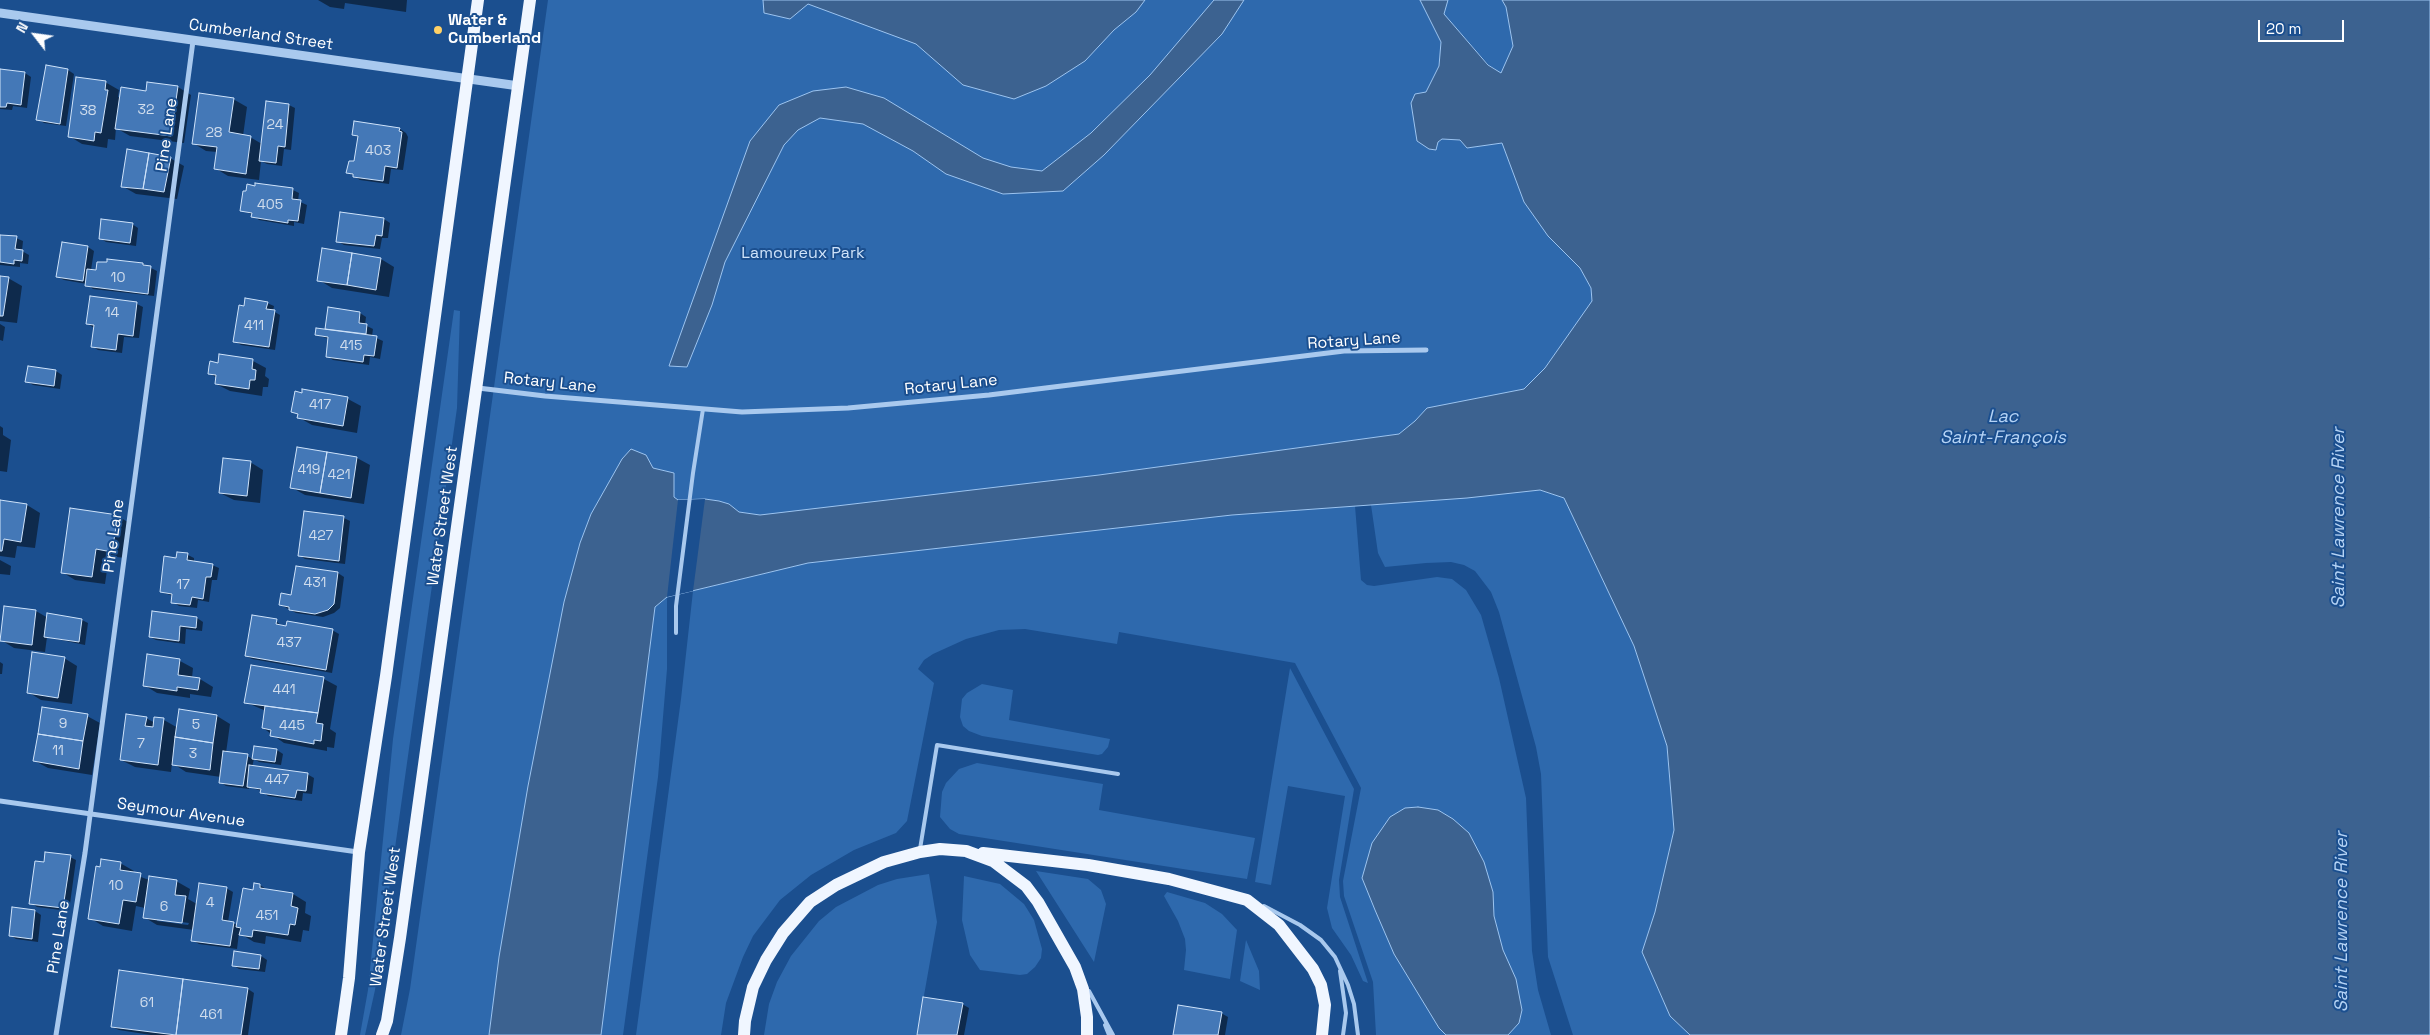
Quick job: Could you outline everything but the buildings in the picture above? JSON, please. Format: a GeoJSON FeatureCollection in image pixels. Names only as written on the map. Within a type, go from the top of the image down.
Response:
{"type":"FeatureCollection","features":[{"type":"Feature","properties":{"kind":"main road","name":"Water Street West"},"geometry":{"type":"LineString","coordinates":[[341,1035],[349,978],[359,852],[386,676],[478,0]]}},
{"type":"Feature","properties":{"kind":"main road","name":"Water Street West"},"geometry":{"type":"LineString","coordinates":[[382,1035],[387,1021],[400,938],[478,388],[530,0]]}},
{"type":"Feature","properties":{"kind":"main road"},"geometry":{"type":"LineString","coordinates":[[744,1035],[745,1021],[753,988],[766,960],[783,933],[810,902],[836,884],[884,862],[920,852],[940,849],[1088,865],[1169,879],[1247,900],[1279,925],[1313,968],[1321,985],[1325,1005],[1322,1035]]}},
{"type":"Feature","properties":{"kind":"main road"},"geometry":{"type":"LineString","coordinates":[[966,851],[993,861],[1026,886],[1038,902],[1075,967],[1083,989],[1087,1017],[1087,1035]]}},
{"type":"Feature","properties":{"kind":"street","name":"Cumberland Street"},"geometry":{"type":"LineString","coordinates":[[0,13],[519,86]]}},
{"type":"Feature","properties":{"kind":"street","name":"Pine Lane"},"geometry":{"type":"LineString","coordinates":[[56,1035],[90,813],[192,40]]}},
{"type":"Feature","properties":{"kind":"street","name":"Rotary Lane"},"geometry":{"type":"LineString","coordinates":[[478,388],[545,396],[742,412],[848,408],[988,395],[1344,351],[1426,350]]}},
{"type":"Feature","properties":{"kind":"street","name":"Seymour Avenue"},"geometry":{"type":"LineString","coordinates":[[0,801],[359,852]]}},
{"type":"Feature","properties":{"kind":"lane"},"geometry":{"type":"LineString","coordinates":[[676,632],[676,606],[692,473],[703,409]]}},
{"type":"Feature","properties":{"kind":"lane"},"geometry":{"type":"LineString","coordinates":[[920,852],[937,745],[1118,774]]}},
{"type":"Feature","properties":{"kind":"lane"},"geometry":{"type":"LineString","coordinates":[[1247,900],[1300,924],[1321,940],[1330,951],[1348,985],[1357,1021],[1358,1035]]}},
{"type":"Feature","properties":{"kind":"lane"},"geometry":{"type":"LineString","coordinates":[[1330,951],[1342,979],[1346,1013],[1343,1035]]}},
{"type":"Feature","properties":{"kind":"lane"},"geometry":{"type":"LineString","coordinates":[[1075,967],[1113,1035]]}},
{"type":"Feature","properties":{"kind":"lane"},"geometry":{"type":"LineString","coordinates":[[1102,1014],[1109,1035]]}},
{"type":"Feature","properties":{"kind":"green space","name":"Lamoureux Park"},"geometry":{"type":"Polygon","coordinates":[[[548,0],[1502,0],[1506,7],[1513,46],[1501,73],[1489,65],[1444,14],[1432,24],[1441,42],[1439,66],[1426,92],[1438,142],[1442,139],[1460,140],[1467,148],[1502,142],[1524,202],[1548,236],[1580,268],[1591,288],[1593,301],[1545,368],[1524,389],[1427,408],[1399,434],[1099,475],[760,516],[739,512],[729,504],[705,499],[678,500],[674,497],[674,473],[652,468],[646,455],[591,514],[580,543],[564,602],[499,957],[489,1035],[401,1035],[410,989],[548,0]]]}},
{"type":"Feature","properties":{"kind":"green space"},"geometry":{"type":"Polygon","coordinates":[[[454,310],[460,311],[457,408],[375,990],[365,1035],[360,1035],[368,990],[393,739],[454,310]]]}},
{"type":"Feature","properties":{"kind":"green space"},"geometry":{"type":"Polygon","coordinates":[[[1540,490],[1564,498],[1634,646],[1667,746],[1674,830],[1655,912],[1642,952],[1670,1016],[1690,1035],[1573,1035],[1548,957],[1541,774],[1536,747],[1499,612],[1491,592],[1475,571],[1464,565],[1451,562],[1385,567],[1378,553],[1371,505],[1540,490]]]}},
{"type":"Feature","properties":{"kind":"green space"},"geometry":{"type":"Polygon","coordinates":[[[1355,506],[1361,580],[1367,585],[1374,586],[1437,577],[1452,579],[1466,590],[1481,615],[1499,678],[1526,798],[1532,951],[1538,990],[1551,1035],[1376,1035],[1373,982],[1344,896],[1343,881],[1361,788],[1295,663],[1119,632],[1117,644],[1025,629],[999,630],[966,639],[924,660],[918,669],[934,683],[907,821],[896,833],[854,850],[811,875],[780,900],[753,936],[743,957],[726,1003],[721,1035],[636,1035],[681,699],[693,591],[808,563],[1232,515],[1355,506]]]}},
{"type":"Feature","properties":{"kind":"green space"},"geometry":{"type":"Polygon","coordinates":[[[667,597],[667,669],[658,777],[623,1035],[601,1035],[655,607],[667,597]]]}},
{"type":"Feature","properties":{"kind":"green space"},"geometry":{"type":"Polygon","coordinates":[[[1290,668],[1354,789],[1339,880],[1340,897],[1368,983],[1363,981],[1351,955],[1332,928],[1327,908],[1345,796],[1288,786],[1271,885],[1255,882],[1290,668]]]}},
{"type":"Feature","properties":{"kind":"green space"},"geometry":{"type":"Polygon","coordinates":[[[982,684],[1013,690],[1009,720],[1110,739],[1108,747],[1102,754],[1098,755],[982,736],[969,731],[963,726],[960,717],[962,699],[967,693],[982,684]]]}},
{"type":"Feature","properties":{"kind":"green space"},"geometry":{"type":"Polygon","coordinates":[[[977,763],[1103,784],[1099,810],[1255,838],[1247,879],[959,834],[950,829],[940,817],[942,792],[946,783],[959,769],[977,763]]]}},
{"type":"Feature","properties":{"kind":"green space"},"geometry":{"type":"Polygon","coordinates":[[[1036,871],[1088,879],[1101,890],[1106,904],[1094,962],[1036,871]]]}},
{"type":"Feature","properties":{"kind":"green space"},"geometry":{"type":"Polygon","coordinates":[[[929,874],[937,922],[917,1035],[764,1035],[769,1004],[777,982],[791,956],[819,921],[836,907],[878,885],[897,879],[929,874]]]}},
{"type":"Feature","properties":{"kind":"green space"},"geometry":{"type":"Polygon","coordinates":[[[964,876],[1000,884],[1024,904],[1034,920],[1042,949],[1041,958],[1027,974],[1020,975],[980,970],[970,955],[962,920],[964,876]]]}},
{"type":"Feature","properties":{"kind":"green space"},"geometry":{"type":"Polygon","coordinates":[[[1167,892],[1205,903],[1222,914],[1237,930],[1230,979],[1184,970],[1185,939],[1178,921],[1164,896],[1167,892]]]}},
{"type":"Feature","properties":{"kind":"green space"},"geometry":{"type":"Polygon","coordinates":[[[1246,940],[1259,971],[1260,990],[1240,981],[1246,940]]]}},
{"type":"Feature","properties":{"kind":"water"},"geometry":{"type":"Polygon","coordinates":[[[763,0],[1145,0],[1136,12],[1114,30],[1085,61],[1046,86],[1014,99],[963,85],[916,44],[808,4],[790,19],[764,13],[763,0]]]}},
{"type":"Feature","properties":{"kind":"water"},"geometry":{"type":"Polygon","coordinates":[[[1214,0],[1244,0],[1222,34],[1104,155],[1063,191],[1003,194],[946,174],[913,151],[863,124],[820,118],[798,130],[784,145],[725,262],[712,305],[687,367],[669,366],[750,141],[779,105],[813,91],[846,87],[884,98],[983,158],[1011,167],[1042,171],[1091,133],[1150,75],[1214,0]]]}},
{"type":"Feature","properties":{"kind":"water","name":"Lac Saint-François"},"geometry":{"type":"Polygon","coordinates":[[[1420,0],[1448,0],[1444,14],[1488,65],[1501,73],[1513,46],[1506,7],[1502,0],[2430,0],[2430,1035],[1690,1035],[1670,1016],[1642,952],[1655,912],[1674,830],[1667,746],[1634,646],[1564,498],[1540,490],[1467,498],[1232,515],[808,563],[667,597],[655,607],[601,1035],[489,1035],[499,957],[528,786],[564,602],[580,543],[591,514],[622,459],[631,449],[646,455],[653,468],[674,473],[674,497],[678,500],[705,499],[719,501],[729,504],[739,512],[760,515],[1099,475],[1399,434],[1427,408],[1524,389],[1545,368],[1592,301],[1591,288],[1580,268],[1548,236],[1524,202],[1502,143],[1467,148],[1460,140],[1442,139],[1438,142],[1436,150],[1429,149],[1417,141],[1411,103],[1415,94],[1426,92],[1439,66],[1441,42],[1420,0]]]}},
{"type":"Feature","properties":{"kind":"water"},"geometry":{"type":"Polygon","coordinates":[[[1418,807],[1438,810],[1453,819],[1469,833],[1484,862],[1493,892],[1494,916],[1503,950],[1516,979],[1522,1010],[1519,1023],[1508,1035],[1446,1035],[1439,1028],[1394,954],[1362,878],[1372,843],[1390,817],[1405,808],[1418,807]]]}},
{"type":"Feature","properties":{"kind":"pier"},"geometry":{"type":"Polygon","coordinates":[[[705,499],[693,591],[667,597],[678,500],[705,499]]]}},
{"type":"Feature","properties":{"kind":"place","name":"Water & Cumberland"},"geometry":{"type":"Point","coordinates":[438,30]}},
{"type":"Feature","properties":{"kind":"water label","name":"Saint Lawrence River"},"geometry":{"type":"Point","coordinates":[2339,518]}},
{"type":"Feature","properties":{"kind":"water label","name":"Saint Lawrence River"},"geometry":{"type":"Point","coordinates":[2342,922]}}]}
